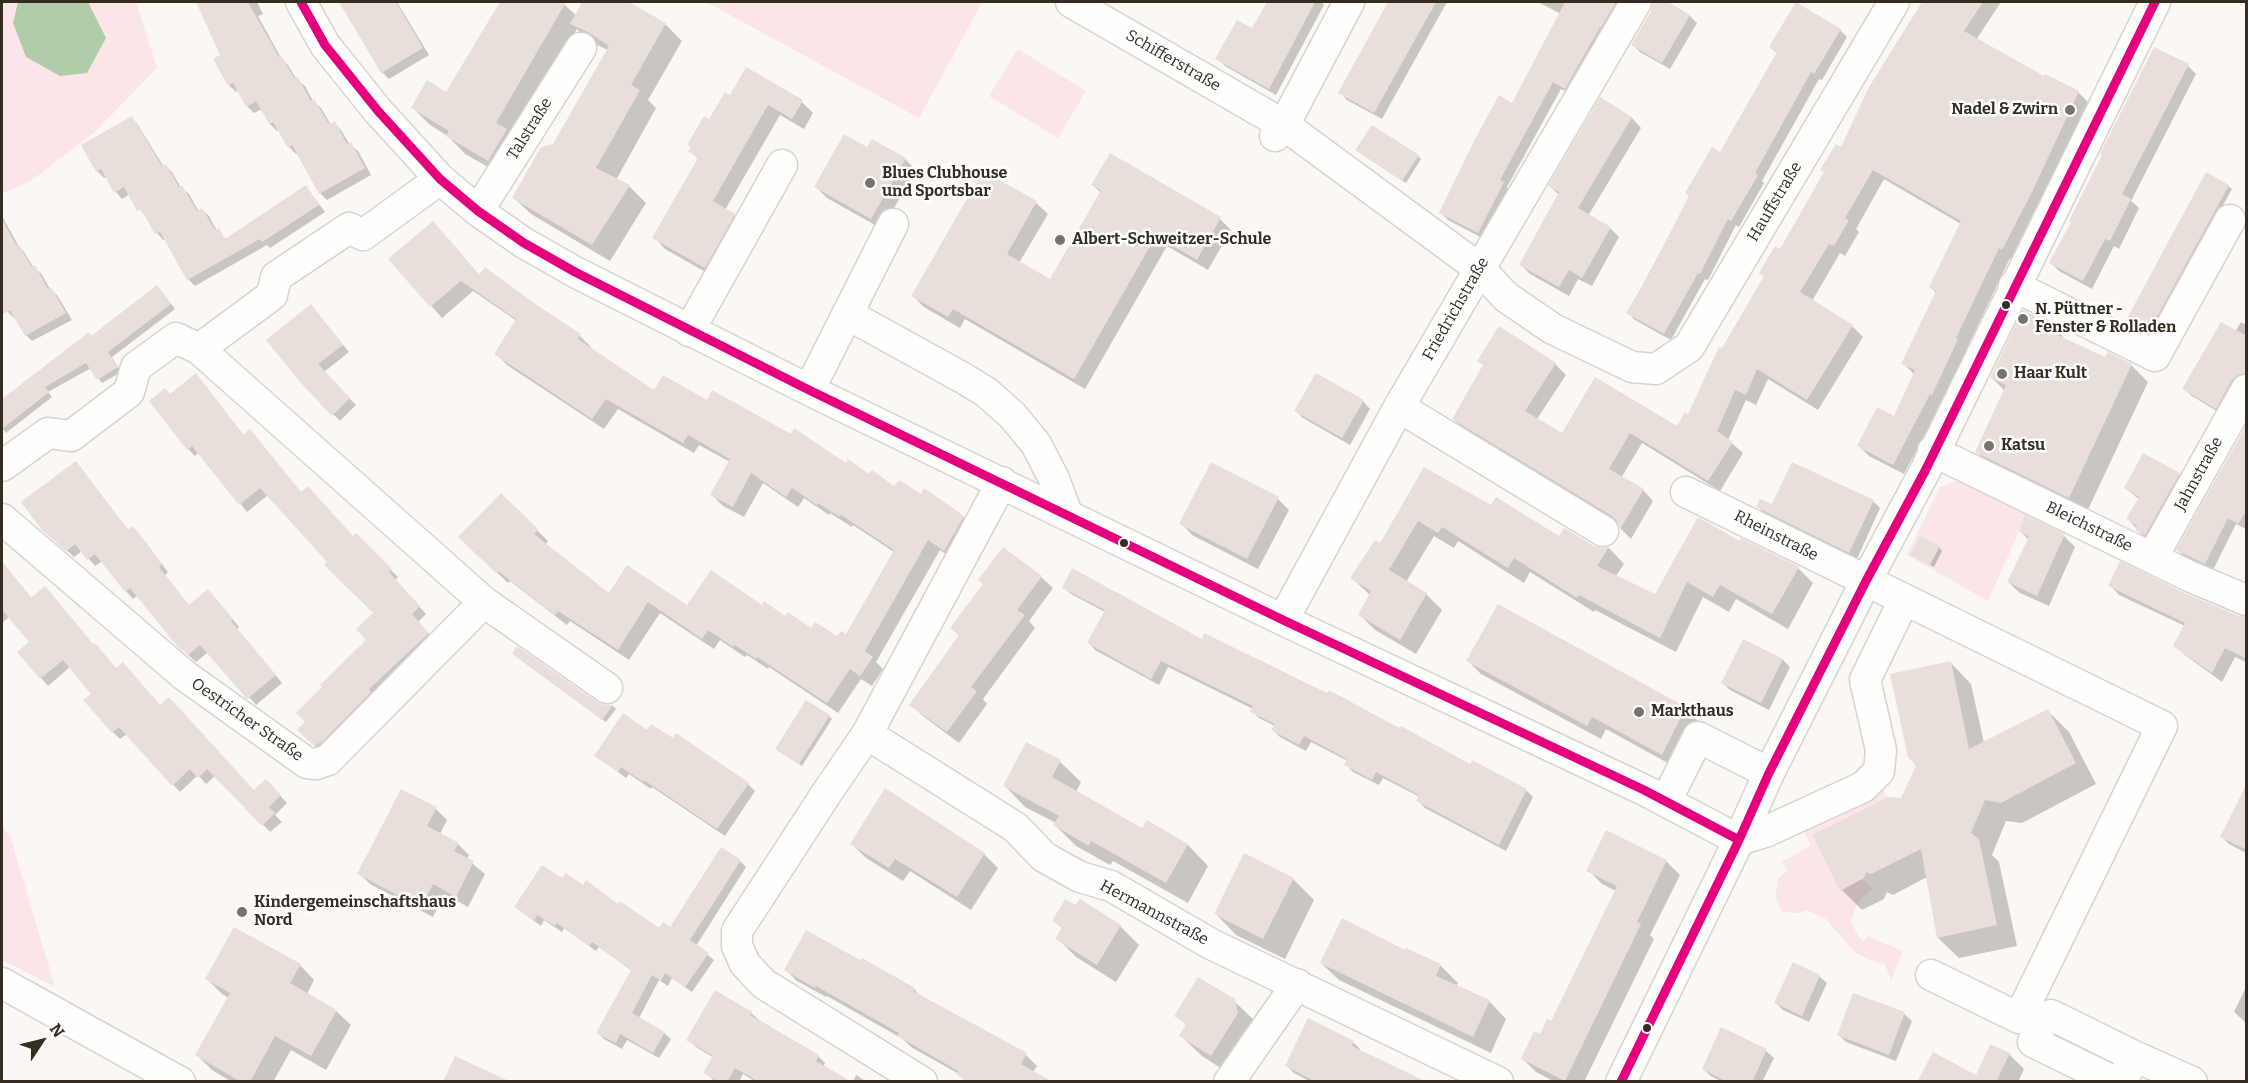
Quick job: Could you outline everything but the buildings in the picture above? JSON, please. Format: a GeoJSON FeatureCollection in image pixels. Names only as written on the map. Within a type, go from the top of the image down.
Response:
{"type":"FeatureCollection","features":[{"type":"Feature","properties":{"kind":"street"},"geometry":{"type":"LineString","coordinates":[[301,2],[325,45],[378,111],[440,179],[478,211],[524,243],[689,331],[809,390],[1283,620],[1665,801],[1739,840],[1765,832],[1863,787],[1879,771],[1881,750],[1865,680],[1904,600]]}},
{"type":"Feature","properties":{"kind":"street","name":"Schifferstraße"},"geometry":{"type":"LineString","coordinates":[[1071,2],[1279,130],[1480,269],[1506,297],[1553,329],[1632,367]]}},
{"type":"Feature","properties":{"kind":"street"},"geometry":{"type":"LineString","coordinates":[[1279,130],[1349,2]]}},
{"type":"Feature","properties":{"kind":"street","name":"Friedrichstraße"},"geometry":{"type":"LineString","coordinates":[[1283,620],[1399,407],[1635,2]]}},
{"type":"Feature","properties":{"kind":"street","name":"Hauffstraße"},"geometry":{"type":"LineString","coordinates":[[1632,367],[1656,369],[1689,348],[1894,2]]}},
{"type":"Feature","properties":{"kind":"street"},"geometry":{"type":"LineString","coordinates":[[1621,1082],[1739,840],[1769,773],[1934,451],[2154,2]]}},
{"type":"Feature","properties":{"kind":"street","name":"Talstraße"},"geometry":{"type":"LineString","coordinates":[[478,211],[581,48]]}},
{"type":"Feature","properties":{"kind":"street"},"geometry":{"type":"LineString","coordinates":[[689,331],[783,165]]}},
{"type":"Feature","properties":{"kind":"street"},"geometry":{"type":"LineString","coordinates":[[199,349],[272,295],[276,277],[349,228],[363,235],[440,179]]}},
{"type":"Feature","properties":{"kind":"street"},"geometry":{"type":"LineString","coordinates":[[2014,286],[2155,356],[2230,220]]}},
{"type":"Feature","properties":{"kind":"street"},"geometry":{"type":"LineString","coordinates":[[809,390],[893,224]]}},
{"type":"Feature","properties":{"kind":"street"},"geometry":{"type":"LineString","coordinates":[[848,314],[963,378],[986,393],[1012,415],[1036,444],[1054,479],[1067,514]]}},
{"type":"Feature","properties":{"kind":"street"},"geometry":{"type":"LineString","coordinates":[[2,466],[48,433],[71,436],[129,392],[136,367],[176,338],[199,349],[484,602],[607,688]]}},
{"type":"Feature","properties":{"kind":"street","name":"Jahnstraße"},"geometry":{"type":"LineString","coordinates":[[2152,558],[2247,390]]}},
{"type":"Feature","properties":{"kind":"street"},"geometry":{"type":"LineString","coordinates":[[1399,407],[1603,531]]}},
{"type":"Feature","properties":{"kind":"street","name":"Bleichstraße"},"geometry":{"type":"LineString","coordinates":[[1934,451],[2152,558],[2247,600]]}},
{"type":"Feature","properties":{"kind":"street"},"geometry":{"type":"LineString","coordinates":[[922,1082],[764,984],[745,964],[737,946],[737,931],[867,734],[1002,482]]}},
{"type":"Feature","properties":{"kind":"street","name":"Rheinstraße"},"geometry":{"type":"LineString","coordinates":[[1686,492],[2162,726],[2019,1018],[1931,975]]}},
{"type":"Feature","properties":{"kind":"street","name":"Oestricher Straße"},"geometry":{"type":"LineString","coordinates":[[2,519],[184,675],[307,763],[316,764],[328,760],[484,602]]}},
{"type":"Feature","properties":{"kind":"street","name":"Hermannstraße"},"geometry":{"type":"LineString","coordinates":[[867,734],[1016,827],[1044,857],[1080,877],[1111,886],[1211,944],[1498,1082]]}},
{"type":"Feature","properties":{"kind":"street"},"geometry":{"type":"LineString","coordinates":[[1665,801],[1698,737],[1769,773]]}},
{"type":"Feature","properties":{"kind":"street"},"geometry":{"type":"LineString","coordinates":[[2,983],[180,1082]]}},
{"type":"Feature","properties":{"kind":"street"},"geometry":{"type":"LineString","coordinates":[[1229,1082],[1297,984]]}},
{"type":"Feature","properties":{"kind":"street"},"geometry":{"type":"LineString","coordinates":[[2115,1082],[2034,1042],[2044,1018],[2051,1015],[2129,1069],[2192,1082]]}},
{"type":"Feature","properties":{"kind":"shaded area"},"geometry":{"type":"Polygon","coordinates":[[[2,2],[136,2],[157,68],[95,132],[32,180],[2,194],[2,2]]]}},
{"type":"Feature","properties":{"kind":"shaded area"},"geometry":{"type":"Polygon","coordinates":[[[18,2],[88,2],[106,38],[87,73],[60,76],[26,57],[13,23],[18,2]]]}},
{"type":"Feature","properties":{"kind":"shaded area"},"geometry":{"type":"Polygon","coordinates":[[[706,2],[982,2],[919,118],[706,2]]]}},
{"type":"Feature","properties":{"kind":"shaded area"},"geometry":{"type":"Polygon","coordinates":[[[1018,49],[1086,91],[1058,138],[989,96],[1018,49]]]}},
{"type":"Feature","properties":{"kind":"shaded area"},"geometry":{"type":"Polygon","coordinates":[[[1958,480],[2027,513],[1988,601],[1907,555],[1940,487],[1958,480]]]}},
{"type":"Feature","properties":{"kind":"shaded area"},"geometry":{"type":"Polygon","coordinates":[[[1882,789],[1888,797],[1812,836],[1840,890],[1862,879],[1873,889],[1855,908],[1851,921],[1858,936],[1864,941],[1868,936],[1903,951],[1891,980],[1885,964],[1877,963],[1858,954],[1826,919],[1806,910],[1800,913],[1782,912],[1775,898],[1778,879],[1788,870],[1782,862],[1811,845],[1802,828],[1882,789]]]}},
{"type":"Feature","properties":{"kind":"shaded area"},"geometry":{"type":"Polygon","coordinates":[[[2,825],[10,836],[55,987],[2,960],[2,825]]]}},
{"type":"Feature","properties":{"kind":"transit line"},"geometry":{"type":"LineString","coordinates":[[301,2],[325,45],[378,111],[440,179],[478,211],[524,243],[575,272],[809,390],[1283,620],[1644,790],[1739,840]]}},
{"type":"Feature","properties":{"kind":"transit line"},"geometry":{"type":"LineString","coordinates":[[1621,1082],[1739,840],[1769,773],[1866,581],[1925,471],[2155,2]]}},
{"type":"Feature","properties":{"kind":"place","name":"Nadel & Zwirn"},"geometry":{"type":"Point","coordinates":[2070,110]}},
{"type":"Feature","properties":{"kind":"place","name":"Blues Clubhouse und Sportsbar"},"geometry":{"type":"Point","coordinates":[870,183]}},
{"type":"Feature","properties":{"kind":"place","name":"Albert-Schweitzer-Schule"},"geometry":{"type":"Point","coordinates":[1060,240]}},
{"type":"Feature","properties":{"kind":"place","name":"N. Püttner - Fenster & Rolladen"},"geometry":{"type":"Point","coordinates":[2023,319]}},
{"type":"Feature","properties":{"kind":"place","name":"Haar Kult"},"geometry":{"type":"Point","coordinates":[2002,374]}},
{"type":"Feature","properties":{"kind":"place","name":"Katsu"},"geometry":{"type":"Point","coordinates":[1989,446]}},
{"type":"Feature","properties":{"kind":"place","name":"Markthaus"},"geometry":{"type":"Point","coordinates":[1639,712]}},
{"type":"Feature","properties":{"kind":"place","name":"Kindergemeinschaftshaus Nord"},"geometry":{"type":"Point","coordinates":[242,912]}}]}
